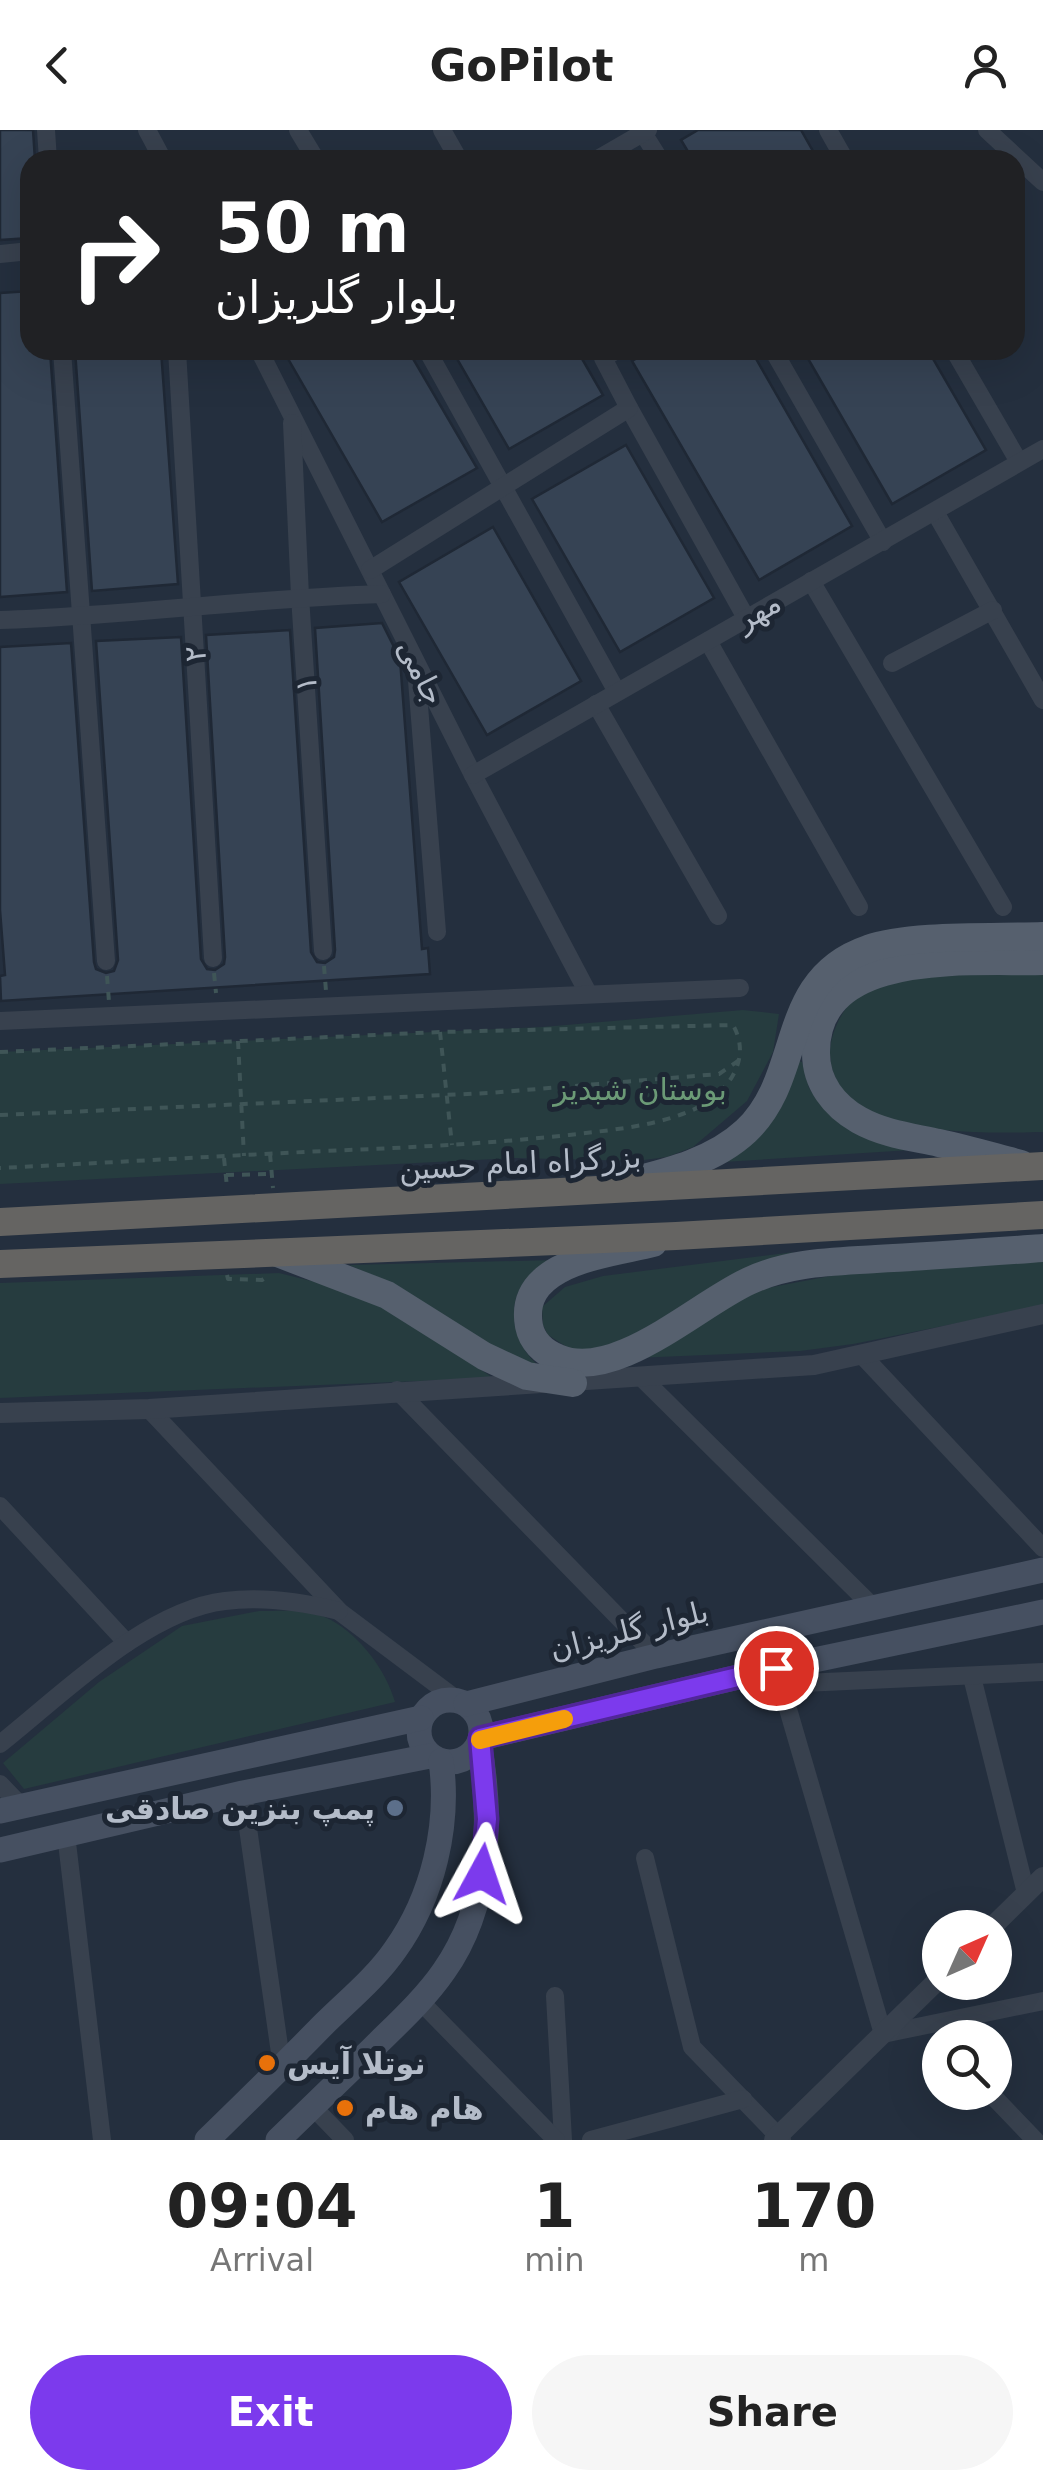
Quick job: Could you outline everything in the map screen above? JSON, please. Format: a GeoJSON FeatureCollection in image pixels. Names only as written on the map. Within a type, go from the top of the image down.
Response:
{"type":"FeatureCollection","features":[{"type":"Feature","properties":{"kind":"highway","name":"بزرگراه امام حسین"},"geometry":{"type":"LineString","coordinates":[[0,1222],[1038,1166]]}},
{"type":"Feature","properties":{"kind":"highway"},"geometry":{"type":"LineString","coordinates":[[0,1264],[271,1264],[1043,1215]]}},
{"type":"Feature","properties":{"kind":"main road"},"geometry":{"type":"LineString","coordinates":[[588,1192],[684,1166],[721,1149],[745,1132],[776,1090],[805,1001],[843,960],[870,948],[905,942],[1043,936]]}},
{"type":"Feature","properties":{"kind":"main road"},"geometry":{"type":"LineString","coordinates":[[1038,1166],[889,1132],[858,1119],[830,1096],[820,1078],[816,1045],[836,1001],[872,974],[904,967],[1043,961]]}},
{"type":"Feature","properties":{"kind":"main road"},"geometry":{"type":"LineString","coordinates":[[676,1236],[576,1262],[546,1278],[530,1297],[530,1335],[539,1346],[570,1362],[614,1357],[647,1342],[737,1286],[800,1264],[1043,1248]]}},
{"type":"Feature","properties":{"kind":"main road"},"geometry":{"type":"LineString","coordinates":[[271,1264],[387,1295],[484,1356],[527,1376],[573,1383]]}},
{"type":"Feature","properties":{"kind":"main road","name":"بلوار گلریزان"},"geometry":{"type":"LineString","coordinates":[[463,1703],[872,1606],[1043,1570]]}},
{"type":"Feature","properties":{"kind":"main road"},"geometry":{"type":"LineString","coordinates":[[0,1850],[243,1793],[436,1758],[460,1761],[468,1757],[480,1740],[778,1676],[1043,1612]]}},
{"type":"Feature","properties":{"kind":"main road"},"geometry":{"type":"LineString","coordinates":[[10,1809],[421,1718],[442,1701],[463,1703],[478,1719],[486,1847],[476,1902],[454,1956],[420,2001],[278,2140]]}},
{"type":"Feature","properties":{"kind":"main road"},"geometry":{"type":"LineString","coordinates":[[207,2140],[383,1966],[410,1927],[440,1836],[444,1790],[436,1758],[419,1734],[421,1718]]}},
{"type":"Feature","properties":{"kind":"street"},"geometry":{"type":"LineString","coordinates":[[988,130],[1009,150]]}},
{"type":"Feature","properties":{"kind":"street"},"geometry":{"type":"LineString","coordinates":[[615,138],[646,131]]}},
{"type":"Feature","properties":{"kind":"street"},"geometry":{"type":"LineString","coordinates":[[63,360],[106,962]]}},
{"type":"Feature","properties":{"kind":"street","name":"۲"},"geometry":{"type":"LineString","coordinates":[[178,360],[213,958]]}},
{"type":"Feature","properties":{"kind":"street","name":"جامی"},"geometry":{"type":"LineString","coordinates":[[263,360],[588,993]]}},
{"type":"Feature","properties":{"kind":"street"},"geometry":{"type":"LineString","coordinates":[[433,360],[616,692]]}},
{"type":"Feature","properties":{"kind":"street"},"geometry":{"type":"LineString","coordinates":[[609,360],[629,408],[745,616]]}},
{"type":"Feature","properties":{"kind":"street"},"geometry":{"type":"LineString","coordinates":[[779,360],[883,542]]}},
{"type":"Feature","properties":{"kind":"street"},"geometry":{"type":"LineString","coordinates":[[960,360],[1018,462]]}},
{"type":"Feature","properties":{"kind":"street"},"geometry":{"type":"LineString","coordinates":[[370,570],[629,408]]}},
{"type":"Feature","properties":{"kind":"street","name":"۱"},"geometry":{"type":"LineString","coordinates":[[292,416],[323,951]]}},
{"type":"Feature","properties":{"kind":"street","name":"مهر"},"geometry":{"type":"LineString","coordinates":[[473,775],[1043,449]]}},
{"type":"Feature","properties":{"kind":"street"},"geometry":{"type":"LineString","coordinates":[[935,512],[1043,700]]}},
{"type":"Feature","properties":{"kind":"street"},"geometry":{"type":"LineString","coordinates":[[811,581],[1004,906]]}},
{"type":"Feature","properties":{"kind":"street"},"geometry":{"type":"LineString","coordinates":[[0,620],[81,617],[300,596],[382,594]]}},
{"type":"Feature","properties":{"kind":"street"},"geometry":{"type":"LineString","coordinates":[[892,663],[993,610]]}},
{"type":"Feature","properties":{"kind":"street"},"geometry":{"type":"LineString","coordinates":[[708,641],[859,907]]}},
{"type":"Feature","properties":{"kind":"street"},"geometry":{"type":"LineString","coordinates":[[415,660],[436,932]]}},
{"type":"Feature","properties":{"kind":"street"},"geometry":{"type":"LineString","coordinates":[[596,704],[718,916]]}},
{"type":"Feature","properties":{"kind":"street"},"geometry":{"type":"LineString","coordinates":[[0,1021],[740,988]]}},
{"type":"Feature","properties":{"kind":"street"},"geometry":{"type":"LineString","coordinates":[[0,1413],[573,1383],[814,1365],[1041,1318]]}},
{"type":"Feature","properties":{"kind":"street"},"geometry":{"type":"LineString","coordinates":[[861,1354],[1043,1548]]}},
{"type":"Feature","properties":{"kind":"street"},"geometry":{"type":"LineString","coordinates":[[641,1378],[872,1606]]}},
{"type":"Feature","properties":{"kind":"street"},"geometry":{"type":"LineString","coordinates":[[397,1390],[656,1656]]}},
{"type":"Feature","properties":{"kind":"street"},"geometry":{"type":"LineString","coordinates":[[148,1408],[340,1612],[463,1703]]}},
{"type":"Feature","properties":{"kind":"street"},"geometry":{"type":"LineString","coordinates":[[0,1506],[128,1643]]}},
{"type":"Feature","properties":{"kind":"street"},"geometry":{"type":"LineString","coordinates":[[0,1744],[128,1643],[184,1612],[224,1601],[298,1602],[340,1612]]}},
{"type":"Feature","properties":{"kind":"street"},"geometry":{"type":"LineString","coordinates":[[884,2034],[778,1676],[972,1677],[1043,1672]]}},
{"type":"Feature","properties":{"kind":"street"},"geometry":{"type":"LineString","coordinates":[[972,1677],[1026,1893]]}},
{"type":"Feature","properties":{"kind":"street"},"geometry":{"type":"LineString","coordinates":[[0,1784],[10,1809]]}},
{"type":"Feature","properties":{"kind":"street"},"geometry":{"type":"LineString","coordinates":[[243,1793],[282,2067]]}},
{"type":"Feature","properties":{"kind":"street"},"geometry":{"type":"LineString","coordinates":[[66,1834],[102,2140]]}},
{"type":"Feature","properties":{"kind":"street"},"geometry":{"type":"LineString","coordinates":[[645,1858],[692,2047],[778,2139],[922,1996]]}},
{"type":"Feature","properties":{"kind":"street"},"geometry":{"type":"LineString","coordinates":[[1009,1910],[1043,1877]]}},
{"type":"Feature","properties":{"kind":"street"},"geometry":{"type":"LineString","coordinates":[[555,1996],[560,2140]]}},
{"type":"Feature","properties":{"kind":"street"},"geometry":{"type":"LineString","coordinates":[[420,2001],[560,2140]]}},
{"type":"Feature","properties":{"kind":"street"},"geometry":{"type":"LineString","coordinates":[[961,2020],[1043,2001]]}},
{"type":"Feature","properties":{"kind":"street"},"geometry":{"type":"LineString","coordinates":[[884,2034],[922,2029]]}},
{"type":"Feature","properties":{"kind":"street"},"geometry":{"type":"LineString","coordinates":[[591,2140],[743,2099]]}},
{"type":"Feature","properties":{"kind":"street"},"geometry":{"type":"LineString","coordinates":[[313,2107],[345,2140]]}},
{"type":"Feature","properties":{"kind":"street"},"geometry":{"type":"LineString","coordinates":[[1005,2110],[1034,2140]]}},
{"type":"Feature","properties":{"kind":"path"},"geometry":{"type":"LineString","coordinates":[[323,951],[327,1005]]}},
{"type":"Feature","properties":{"kind":"path"},"geometry":{"type":"LineString","coordinates":[[213,958],[217,1011]]}},
{"type":"Feature","properties":{"kind":"path"},"geometry":{"type":"LineString","coordinates":[[106,962],[110,1016]]}},
{"type":"Feature","properties":{"kind":"path"},"geometry":{"type":"LineString","coordinates":[[0,1052],[440,1032],[733,1025],[741,1040],[742,1059],[715,1098],[690,1112],[640,1127],[452,1145],[0,1168]]}},
{"type":"Feature","properties":{"kind":"path"},"geometry":{"type":"LineString","coordinates":[[440,1032],[452,1145]]}},
{"type":"Feature","properties":{"kind":"path"},"geometry":{"type":"LineString","coordinates":[[238,1041],[244,1156]]}},
{"type":"Feature","properties":{"kind":"path"},"geometry":{"type":"LineString","coordinates":[[0,1115],[448,1094],[719,1074],[742,1059]]}},
{"type":"Feature","properties":{"kind":"path"},"geometry":{"type":"LineString","coordinates":[[224,1158],[226,1175],[270,1174],[270,1154]]}},
{"type":"Feature","properties":{"kind":"path"},"geometry":{"type":"LineString","coordinates":[[228,1279],[262,1280],[271,1264]]}},
{"type":"Feature","properties":{"kind":"green space"},"geometry":{"type":"Polygon","coordinates":[[[1043,975],[1043,1132],[949,1131],[914,1126],[854,1102],[836,1080],[830,1051],[833,1035],[844,1011],[862,993],[880,985],[925,977],[1043,975]]]}},
{"type":"Feature","properties":{"kind":"green space","name":"بوستان شبدیز"},"geometry":{"type":"Polygon","coordinates":[[[743,1010],[779,1014],[773,1052],[747,1101],[693,1147],[667,1157],[636,1161],[516,1158],[0,1184],[0,1052],[542,1027],[743,1010]]]}},
{"type":"Feature","properties":{"kind":"green space"},"geometry":{"type":"Polygon","coordinates":[[[799,1061],[809,1088],[821,1105],[911,1150],[723,1162],[799,1061]]]}},
{"type":"Feature","properties":{"kind":"green space"},"geometry":{"type":"Polygon","coordinates":[[[794,1252],[752,1267],[622,1341],[584,1351],[570,1349],[548,1335],[543,1325],[542,1307],[565,1287],[603,1276],[794,1252]]]}},
{"type":"Feature","properties":{"kind":"green space"},"geometry":{"type":"Polygon","coordinates":[[[1043,1257],[1043,1306],[800,1351],[635,1358],[751,1291],[851,1272],[1043,1257]]]}},
{"type":"Feature","properties":{"kind":"green space"},"geometry":{"type":"Polygon","coordinates":[[[555,1260],[526,1280],[514,1306],[520,1341],[542,1368],[535,1372],[441,1317],[398,1286],[349,1265],[555,1260]]]}},
{"type":"Feature","properties":{"kind":"green space"},"geometry":{"type":"Polygon","coordinates":[[[279,1273],[372,1296],[493,1378],[0,1398],[0,1283],[279,1273]]]}},
{"type":"Feature","properties":{"kind":"green space"},"geometry":{"type":"Polygon","coordinates":[[[259,1611],[314,1614],[342,1627],[370,1655],[395,1702],[24,1789],[3,1763],[99,1682],[182,1626],[259,1611]]]}},
{"type":"Feature","properties":{"kind":"building"},"geometry":{"type":"Polygon","coordinates":[[[0,130],[33,130],[34,150],[20,150],[20,239],[0,240],[0,130]]]}},
{"type":"Feature","properties":{"kind":"building"},"geometry":{"type":"Polygon","coordinates":[[[698,130],[801,130],[812,150],[687,150],[681,140],[698,130]]]}},
{"type":"Feature","properties":{"kind":"building"},"geometry":{"type":"Polygon","coordinates":[[[20,292],[20,360],[51,360],[67,592],[0,597],[0,293],[20,292]]]}},
{"type":"Feature","properties":{"kind":"building"},"geometry":{"type":"Polygon","coordinates":[[[76,360],[162,360],[178,584],[92,591],[76,360]]]}},
{"type":"Feature","properties":{"kind":"building"},"geometry":{"type":"Polygon","coordinates":[[[289,360],[414,360],[477,468],[382,522],[289,360]]]}},
{"type":"Feature","properties":{"kind":"building"},"geometry":{"type":"Polygon","coordinates":[[[458,360],[583,360],[603,395],[509,449],[458,360]]]}},
{"type":"Feature","properties":{"kind":"building"},"geometry":{"type":"Polygon","coordinates":[[[757,360],[852,526],[759,580],[632,361],[757,360]]]}},
{"type":"Feature","properties":{"kind":"building"},"geometry":{"type":"Polygon","coordinates":[[[809,360],[934,360],[986,450],[892,504],[809,360]]]}},
{"type":"Feature","properties":{"kind":"building"},"geometry":{"type":"Polygon","coordinates":[[[626,445],[714,598],[620,652],[532,499],[626,445]]]}},
{"type":"Feature","properties":{"kind":"building"},"geometry":{"type":"Polygon","coordinates":[[[493,527],[581,681],[487,735],[399,582],[493,527]]]}},
{"type":"Feature","properties":{"kind":"building"},"geometry":{"type":"Polygon","coordinates":[[[382,623],[400,659],[422,949],[428,948],[430,974],[1,1001],[0,976],[5,975],[0,910],[0,647],[71,643],[94,962],[96,969],[106,973],[114,971],[118,960],[96,641],[181,637],[201,959],[207,969],[215,970],[224,964],[225,957],[206,635],[290,630],[311,952],[317,962],[325,963],[334,957],[335,950],[315,628],[382,623]]]}},
{"type":"Feature","properties":{"kind":"slow traffic"},"geometry":{"type":"LineString","coordinates":[[480,1740],[564,1719]]}},
{"type":"Feature","properties":{"kind":"place","name":"پمپ بنزین صادقی"},"geometry":{"type":"Point","coordinates":[395,1808]}},
{"type":"Feature","properties":{"kind":"place","name":"نوتلا آیس"},"geometry":{"type":"Point","coordinates":[267,2063]}},
{"type":"Feature","properties":{"kind":"place","name":"هام هام"},"geometry":{"type":"Point","coordinates":[345,2108]}},
{"type":"Feature","properties":{"kind":"route"},"geometry":{"type":"LineString","coordinates":[[482,1874],[487,1819],[480,1738],[776,1668]]}}]}
